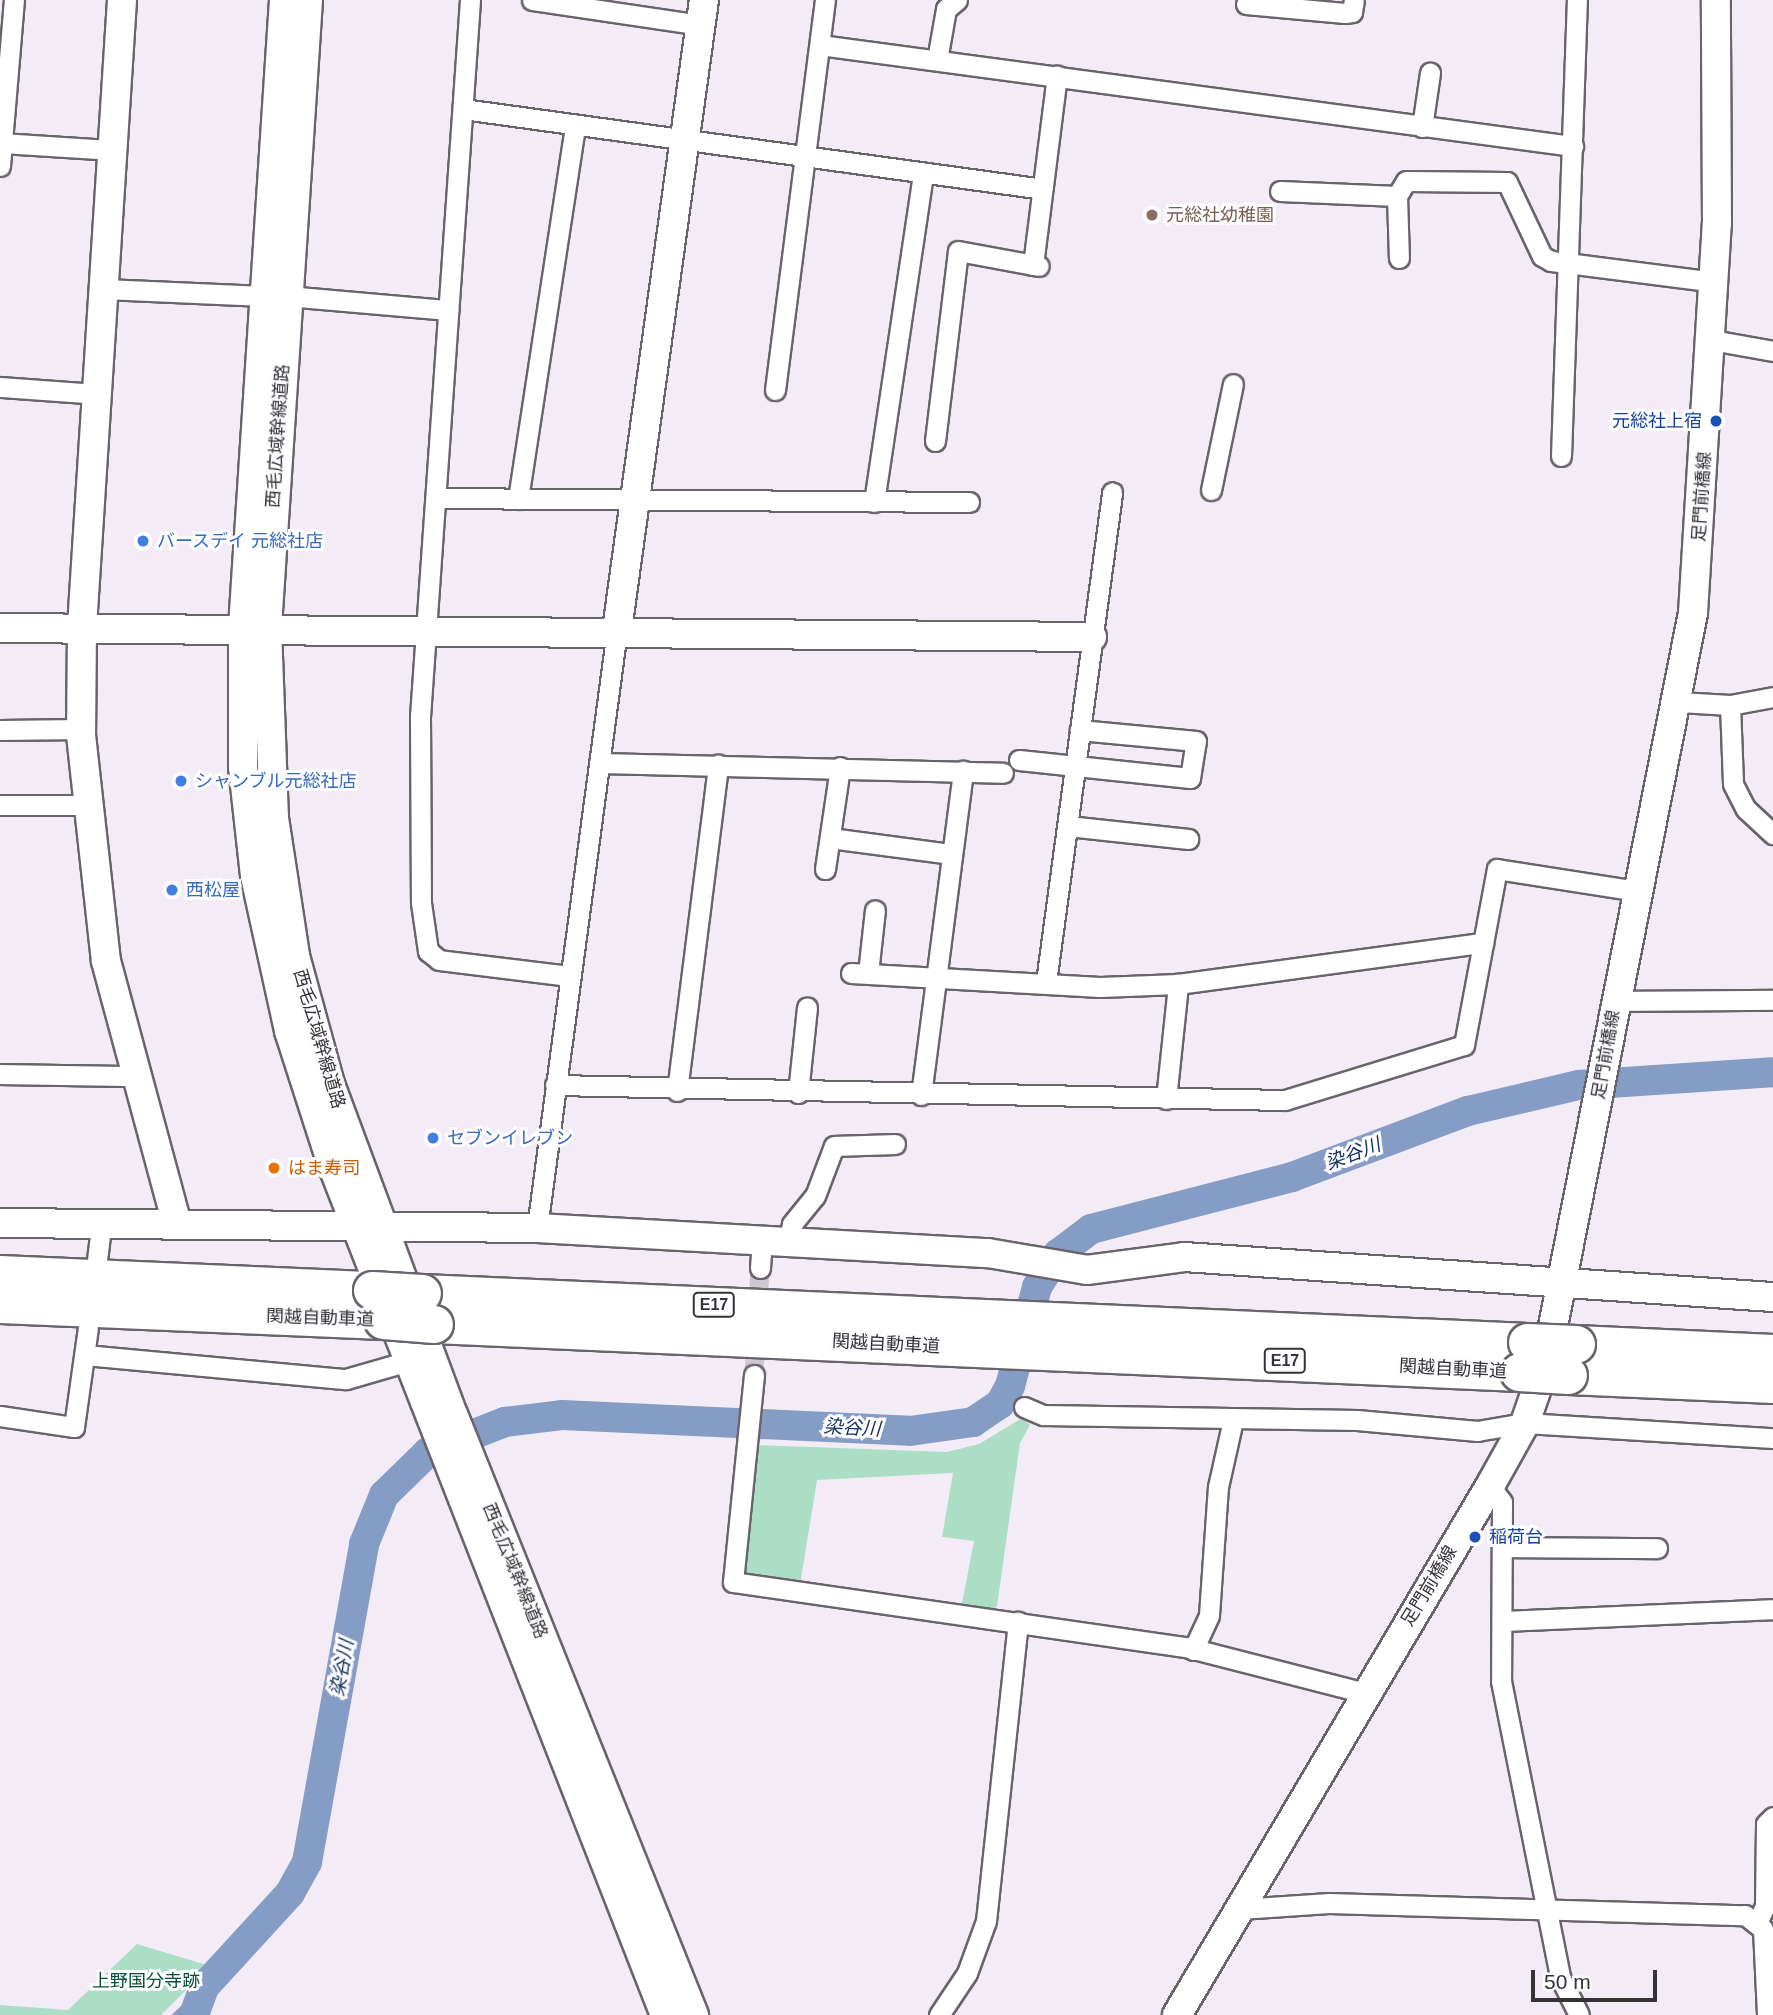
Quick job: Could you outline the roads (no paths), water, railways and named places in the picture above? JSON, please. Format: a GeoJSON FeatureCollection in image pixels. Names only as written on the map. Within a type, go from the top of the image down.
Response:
{"type":"FeatureCollection","features":[{"type":"Feature","properties":{"kind":"highway","name":"関越自動車道"},"geometry":{"type":"LineString","coordinates":[[0,1274],[378,1306]]}},
{"type":"Feature","properties":{"kind":"highway","name":"関越自動車道"},"geometry":{"type":"LineString","coordinates":[[0,1304],[378,1306],[1002,1333],[1572,1360],[1773,1384]]}},
{"type":"Feature","properties":{"kind":"highway","name":"関越自動車道"},"geometry":{"type":"LineString","coordinates":[[1572,1360],[1773,1353]]}},
{"type":"Feature","properties":{"kind":"main road"},"geometry":{"type":"LineString","coordinates":[[122,0],[82,626],[81,729],[85,805],[106,961],[132,1076],[177,1224]]}},
{"type":"Feature","properties":{"kind":"main road","name":"西毛広域幹線道路"},"geometry":{"type":"LineString","coordinates":[[284,0],[276,296],[255,627],[243,767],[255,876],[289,1031],[444,1417],[665,2015]]}},
{"type":"Feature","properties":{"kind":"main road","name":"西毛広域幹線道路"},"geometry":{"type":"LineString","coordinates":[[276,296],[308,0]]}},
{"type":"Feature","properties":{"kind":"main road","name":"足門前橋線"},"geometry":{"type":"LineString","coordinates":[[1177,2015],[1525,1423],[1565,1283],[1616,1001],[1679,702],[1696,575],[1715,282],[1716,0]]}},
{"type":"Feature","properties":{"kind":"main road"},"geometry":{"type":"LineString","coordinates":[[617,630],[702,13]]}},
{"type":"Feature","properties":{"kind":"main road"},"geometry":{"type":"LineString","coordinates":[[0,628],[426,628],[1092,637]]}},
{"type":"Feature","properties":{"kind":"main road"},"geometry":{"type":"LineString","coordinates":[[0,1223],[368,1223],[537,1228],[770,1250],[1028,1260],[1077,1269],[1184,1257],[1773,1297]]}},
{"type":"Feature","properties":{"kind":"main road","name":"西毛広域幹線道路"},"geometry":{"type":"LineString","coordinates":[[368,1223],[412,1360],[444,1417]]}},
{"type":"Feature","properties":{"kind":"main road","name":"西毛広域幹線道路"},"geometry":{"type":"LineString","coordinates":[[461,1464],[694,2015]]}},
{"type":"Feature","properties":{"kind":"street"},"geometry":{"type":"LineString","coordinates":[[0,166],[14,0]]}},
{"type":"Feature","properties":{"kind":"street"},"geometry":{"type":"LineString","coordinates":[[470,0],[426,628],[419,774],[421,903],[428,951],[439,960],[570,976]]}},
{"type":"Feature","properties":{"kind":"street"},"geometry":{"type":"LineString","coordinates":[[532,0],[702,13]]}},
{"type":"Feature","properties":{"kind":"street"},"geometry":{"type":"LineString","coordinates":[[775,390],[825,0]]}},
{"type":"Feature","properties":{"kind":"street"},"geometry":{"type":"LineString","coordinates":[[937,61],[946,9],[957,0]]}},
{"type":"Feature","properties":{"kind":"street"},"geometry":{"type":"LineString","coordinates":[[1247,4],[1345,13],[1352,12],[1354,0]]}},
{"type":"Feature","properties":{"kind":"street"},"geometry":{"type":"LineString","coordinates":[[1562,456],[1571,262],[1577,0]]}},
{"type":"Feature","properties":{"kind":"street"},"geometry":{"type":"LineString","coordinates":[[820,45],[1573,146]]}},
{"type":"Feature","properties":{"kind":"street"},"geometry":{"type":"LineString","coordinates":[[1422,127],[1430,73]]}},
{"type":"Feature","properties":{"kind":"street"},"geometry":{"type":"LineString","coordinates":[[935,440],[958,251],[1036,266],[1058,76]]}},
{"type":"Feature","properties":{"kind":"street"},"geometry":{"type":"LineString","coordinates":[[463,108],[1043,189]]}},
{"type":"Feature","properties":{"kind":"street"},"geometry":{"type":"LineString","coordinates":[[518,499],[575,125]]}},
{"type":"Feature","properties":{"kind":"street"},"geometry":{"type":"LineString","coordinates":[[1,143],[112,150]]}},
{"type":"Feature","properties":{"kind":"street"},"geometry":{"type":"LineString","coordinates":[[874,502],[923,173]]}},
{"type":"Feature","properties":{"kind":"street"},"geometry":{"type":"LineString","coordinates":[[1399,258],[1398,196],[1406,181],[1507,182],[1542,256],[1715,282]]}},
{"type":"Feature","properties":{"kind":"street"},"geometry":{"type":"LineString","coordinates":[[1280,191],[1398,196]]}},
{"type":"Feature","properties":{"kind":"street"},"geometry":{"type":"LineString","coordinates":[[104,289],[276,296],[448,310]]}},
{"type":"Feature","properties":{"kind":"street"},"geometry":{"type":"LineString","coordinates":[[1712,340],[1773,351]]}},
{"type":"Feature","properties":{"kind":"street"},"geometry":{"type":"LineString","coordinates":[[1211,490],[1233,384]]}},
{"type":"Feature","properties":{"kind":"street"},"geometry":{"type":"LineString","coordinates":[[0,387],[97,394]]}},
{"type":"Feature","properties":{"kind":"street"},"geometry":{"type":"LineString","coordinates":[[1045,982],[1112,492]]}},
{"type":"Feature","properties":{"kind":"street"},"geometry":{"type":"LineString","coordinates":[[436,498],[969,502]]}},
{"type":"Feature","properties":{"kind":"street"},"geometry":{"type":"LineString","coordinates":[[537,1228],[617,630]]}},
{"type":"Feature","properties":{"kind":"street"},"geometry":{"type":"LineString","coordinates":[[1679,702],[1730,705],[1773,697]]}},
{"type":"Feature","properties":{"kind":"street"},"geometry":{"type":"LineString","coordinates":[[1730,705],[1733,784],[1746,809],[1773,834]]}},
{"type":"Feature","properties":{"kind":"street"},"geometry":{"type":"LineString","coordinates":[[0,730],[81,729]]}},
{"type":"Feature","properties":{"kind":"street"},"geometry":{"type":"LineString","coordinates":[[1019,760],[1190,778],[1196,741],[1080,730]]}},
{"type":"Feature","properties":{"kind":"street"},"geometry":{"type":"LineString","coordinates":[[599,763],[1003,773]]}},
{"type":"Feature","properties":{"kind":"street"},"geometry":{"type":"LineString","coordinates":[[677,1091],[718,765]]}},
{"type":"Feature","properties":{"kind":"street"},"geometry":{"type":"LineString","coordinates":[[825,869],[840,767]]}},
{"type":"Feature","properties":{"kind":"street"},"geometry":{"type":"LineString","coordinates":[[921,1095],[963,771]]}},
{"type":"Feature","properties":{"kind":"street"},"geometry":{"type":"LineString","coordinates":[[0,805],[85,805]]}},
{"type":"Feature","properties":{"kind":"street"},"geometry":{"type":"LineString","coordinates":[[1068,825],[1188,838]]}},
{"type":"Feature","properties":{"kind":"street"},"geometry":{"type":"LineString","coordinates":[[830,838],[952,853]]}},
{"type":"Feature","properties":{"kind":"street"},"geometry":{"type":"LineString","coordinates":[[555,1085],[677,1091],[1284,1100],[1464,1045],[1497,869],[1638,891]]}},
{"type":"Feature","properties":{"kind":"street"},"geometry":{"type":"LineString","coordinates":[[876,910],[859,973],[1045,982],[1178,984],[1483,943]]}},
{"type":"Feature","properties":{"kind":"street"},"geometry":{"type":"LineString","coordinates":[[1166,1099],[1178,984]]}},
{"type":"Feature","properties":{"kind":"street"},"geometry":{"type":"LineString","coordinates":[[1616,1001],[1773,1000]]}},
{"type":"Feature","properties":{"kind":"street"},"geometry":{"type":"LineString","coordinates":[[798,1093],[807,1007]]}},
{"type":"Feature","properties":{"kind":"street"},"geometry":{"type":"LineString","coordinates":[[0,1074],[132,1076]]}},
{"type":"Feature","properties":{"kind":"street"},"geometry":{"type":"LineString","coordinates":[[770,1250],[815,1196],[834,1146],[895,1144]]}},
{"type":"Feature","properties":{"kind":"street"},"geometry":{"type":"LineString","coordinates":[[97,1260],[101,1225]]}},
{"type":"Feature","properties":{"kind":"street"},"geometry":{"type":"LineString","coordinates":[[0,1416],[74,1427],[88,1328]]}},
{"type":"Feature","properties":{"kind":"street"},"geometry":{"type":"LineString","coordinates":[[85,1354],[346,1379],[412,1360]]}},
{"type":"Feature","properties":{"kind":"street"},"geometry":{"type":"LineString","coordinates":[[754,1375],[733,1582],[1018,1622],[1193,1650],[1365,1693]]}},
{"type":"Feature","properties":{"kind":"street"},"geometry":{"type":"LineString","coordinates":[[1024,1407],[1043,1415],[1357,1420],[1477,1431],[1525,1423],[1773,1438]]}},
{"type":"Feature","properties":{"kind":"street"},"geometry":{"type":"LineString","coordinates":[[1193,1650],[1209,1615],[1218,1487],[1233,1420]]}},
{"type":"Feature","properties":{"kind":"street"},"geometry":{"type":"LineString","coordinates":[[1490,1486],[1502,1502],[1501,1681],[1560,1977],[1579,2015]]}},
{"type":"Feature","properties":{"kind":"street"},"geometry":{"type":"LineString","coordinates":[[1503,1547],[1657,1548]]}},
{"type":"Feature","properties":{"kind":"street"},"geometry":{"type":"LineString","coordinates":[[1502,1621],[1773,1609]]}},
{"type":"Feature","properties":{"kind":"street"},"geometry":{"type":"LineString","coordinates":[[939,2015],[967,1973],[986,1921],[1018,1622]]}},
{"type":"Feature","properties":{"kind":"street"},"geometry":{"type":"LineString","coordinates":[[1767,2015],[1758,1921],[1765,1906],[1766,1824],[1773,1818]]}},
{"type":"Feature","properties":{"kind":"street"},"geometry":{"type":"LineString","coordinates":[[1240,1909],[1329,1903],[1740,1914],[1758,1921]]}},
{"type":"Feature","properties":{"kind":"waterway","name":"染谷川"},"geometry":{"type":"LineString","coordinates":[[194,2015],[204,1987],[290,1893],[307,1862],[364,1544],[384,1495],[428,1452],[505,1422],[562,1415],[910,1431],[973,1422],[1000,1404],[1010,1386],[1037,1287],[1058,1254],[1091,1229],[1292,1177],[1468,1111],[1579,1085],[1773,1072]]}},
{"type":"Feature","properties":{"kind":"waterway"},"geometry":{"type":"LineString","coordinates":[[174,2015],[204,1987]]}},
{"type":"Feature","properties":{"kind":"tunnel"},"geometry":{"type":"LineString","coordinates":[[754,1375],[760,1268]]}},
{"type":"Feature","properties":{"kind":"place","name":"元総社幼稚園"},"geometry":{"type":"Point","coordinates":[1152,215]}},
{"type":"Feature","properties":{"kind":"place","name":"元総社上宿"},"geometry":{"type":"Point","coordinates":[1716,421]}},
{"type":"Feature","properties":{"kind":"place","name":"バースデイ 元総社店"},"geometry":{"type":"Point","coordinates":[143,541]}},
{"type":"Feature","properties":{"kind":"place","name":"シャンブル元総社店"},"geometry":{"type":"Point","coordinates":[181,781]}},
{"type":"Feature","properties":{"kind":"place","name":"西松屋"},"geometry":{"type":"Point","coordinates":[172,890]}},
{"type":"Feature","properties":{"kind":"place","name":"セブンイレブン"},"geometry":{"type":"Point","coordinates":[433,1138]}},
{"type":"Feature","properties":{"kind":"place","name":"はま寿司"},"geometry":{"type":"Point","coordinates":[274,1168]}},
{"type":"Feature","properties":{"kind":"place","name":"稲荷台"},"geometry":{"type":"Point","coordinates":[1475,1537]}},
{"type":"Feature","properties":{"kind":"park label","name":"上野国分寺跡"},"geometry":{"type":"Point","coordinates":[146,1981]}}]}
